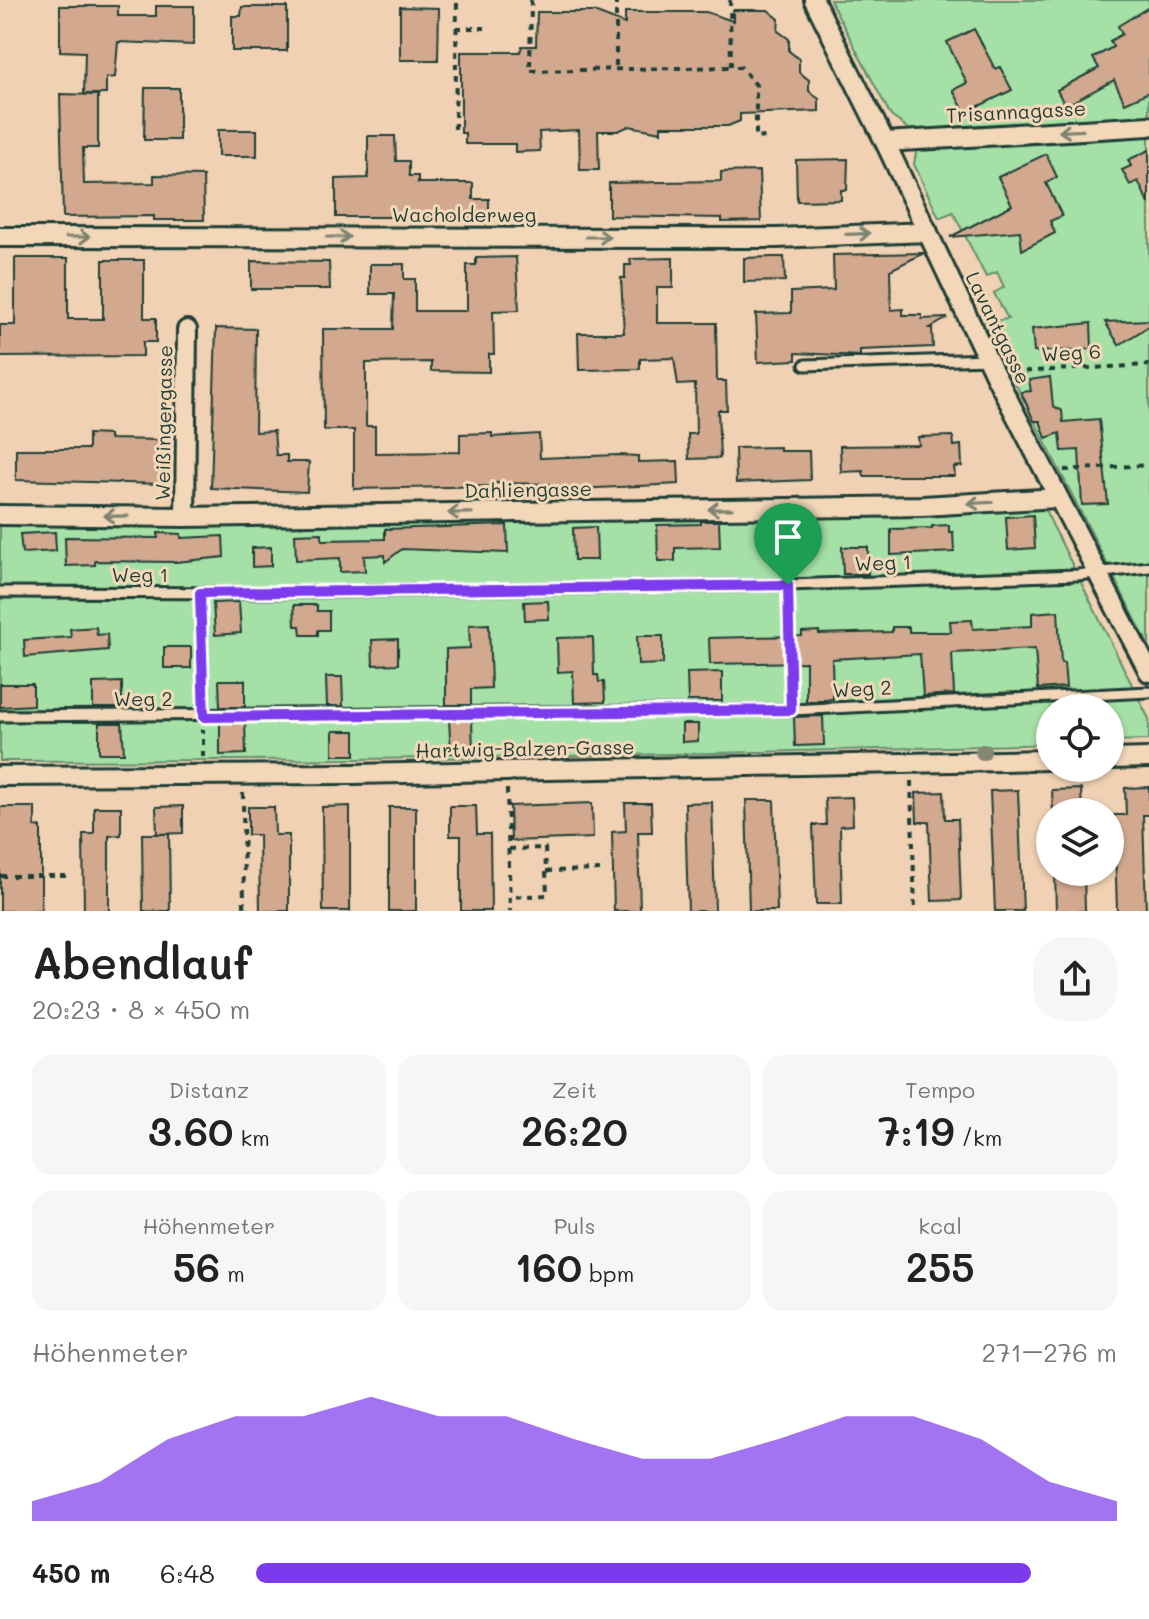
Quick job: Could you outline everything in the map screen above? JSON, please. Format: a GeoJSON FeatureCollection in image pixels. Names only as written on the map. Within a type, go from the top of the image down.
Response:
{"type":"FeatureCollection","features":[{"type":"Feature","properties":{"kind":"street","name":"Lavantgasse"},"geometry":{"type":"LineString","coordinates":[[814,0],[991,366],[1149,672]]}},
{"type":"Feature","properties":{"kind":"street","name":"Trisannagasse"},"geometry":{"type":"LineString","coordinates":[[885,142],[1149,126]]}},
{"type":"Feature","properties":{"kind":"street","name":"Wacholderweg"},"geometry":{"type":"LineString","coordinates":[[0,237],[776,238],[928,232]]}},
{"type":"Feature","properties":{"kind":"street","name":"Weißingergasse"},"geometry":{"type":"LineString","coordinates":[[185,517],[187,330]]}},
{"type":"Feature","properties":{"kind":"street","name":"Dahliengasse"},"geometry":{"type":"LineString","coordinates":[[0,515],[185,517],[923,506],[1057,498]]}},
{"type":"Feature","properties":{"kind":"street"},"geometry":{"type":"LineString","coordinates":[[1124,759],[1149,758]]}},
{"type":"Feature","properties":{"kind":"street","name":"Hartwig-Balzen-Gasse"},"geometry":{"type":"LineString","coordinates":[[0,776],[507,771],[1036,760]]}},
{"type":"Feature","properties":{"kind":"lane"},"geometry":{"type":"LineString","coordinates":[[805,365],[991,366]]}},
{"type":"Feature","properties":{"kind":"lane","name":"Weg 1"},"geometry":{"type":"LineString","coordinates":[[0,592],[200,593],[788,585],[1077,575],[1149,567]]}},
{"type":"Feature","properties":{"kind":"lane","name":"Weg 2"},"geometry":{"type":"LineString","coordinates":[[0,716],[204,717],[791,710],[1149,692]]}},
{"type":"Feature","properties":{"kind":"path"},"geometry":{"type":"LineString","coordinates":[[455,129],[457,0]]}},
{"type":"Feature","properties":{"kind":"path"},"geometry":{"type":"LineString","coordinates":[[531,0],[530,71],[741,67],[756,85],[756,138],[765,137]]}},
{"type":"Feature","properties":{"kind":"path"},"geometry":{"type":"LineString","coordinates":[[616,0],[616,69]]}},
{"type":"Feature","properties":{"kind":"path"},"geometry":{"type":"LineString","coordinates":[[730,0],[731,67]]}},
{"type":"Feature","properties":{"kind":"path"},"geometry":{"type":"LineString","coordinates":[[456,28],[485,28]]}},
{"type":"Feature","properties":{"kind":"path","name":"Weg 6"},"geometry":{"type":"LineString","coordinates":[[991,366],[1149,365]]}},
{"type":"Feature","properties":{"kind":"path"},"geometry":{"type":"LineString","coordinates":[[1045,471],[1149,465]]}},
{"type":"Feature","properties":{"kind":"path"},"geometry":{"type":"LineString","coordinates":[[788,585],[791,710]]}},
{"type":"Feature","properties":{"kind":"path"},"geometry":{"type":"LineString","coordinates":[[200,593],[203,775]]}},
{"type":"Feature","properties":{"kind":"path"},"geometry":{"type":"LineString","coordinates":[[910,763],[915,911]]}},
{"type":"Feature","properties":{"kind":"path"},"geometry":{"type":"LineString","coordinates":[[507,771],[510,911]]}},
{"type":"Feature","properties":{"kind":"path"},"geometry":{"type":"LineString","coordinates":[[243,775],[244,911]]}},
{"type":"Feature","properties":{"kind":"path"},"geometry":{"type":"LineString","coordinates":[[509,849],[545,848],[547,895],[510,897]]}},
{"type":"Feature","properties":{"kind":"path"},"geometry":{"type":"LineString","coordinates":[[546,871],[606,870]]}},
{"type":"Feature","properties":{"kind":"path"},"geometry":{"type":"LineString","coordinates":[[0,876],[71,876]]}},
{"type":"Feature","properties":{"kind":"green space"},"geometry":{"type":"Polygon","coordinates":[[[830,0],[1149,0],[1149,116],[910,130],[891,116],[830,0]]]}},
{"type":"Feature","properties":{"kind":"green space"},"geometry":{"type":"Polygon","coordinates":[[[1149,132],[1149,646],[984,322],[1008,319],[994,293],[1004,287],[997,272],[986,277],[953,212],[939,218],[914,164],[917,148],[1149,132]]]}},
{"type":"Feature","properties":{"kind":"green space"},"geometry":{"type":"Polygon","coordinates":[[[1045,510],[1149,719],[1149,740],[1124,741],[1124,694],[1036,694],[1036,744],[525,757],[0,761],[0,520],[1045,510]]]}},
{"type":"Feature","properties":{"kind":"building"},"geometry":{"type":"Polygon","coordinates":[[[60,6],[118,6],[118,16],[156,16],[156,6],[194,6],[194,45],[118,42],[115,77],[106,78],[106,94],[84,94],[85,52],[60,51],[60,6]]]}},
{"type":"Feature","properties":{"kind":"building"},"geometry":{"type":"Polygon","coordinates":[[[242,7],[287,7],[287,51],[232,51],[232,16],[241,16],[242,7]]]}},
{"type":"Feature","properties":{"kind":"building"},"geometry":{"type":"Polygon","coordinates":[[[400,7],[439,8],[438,60],[400,60],[400,7]]]}},
{"type":"Feature","properties":{"kind":"building"},"geometry":{"type":"Polygon","coordinates":[[[1149,7],[1149,92],[1125,103],[1114,80],[1065,106],[1057,90],[1099,68],[1093,58],[1113,47],[1110,41],[1122,34],[1118,26],[1149,7]]]}},
{"type":"Feature","properties":{"kind":"building"},"geometry":{"type":"Polygon","coordinates":[[[733,10],[768,10],[779,19],[778,31],[789,39],[789,51],[799,59],[799,72],[809,80],[809,91],[819,99],[819,111],[740,114],[740,121],[728,126],[661,126],[661,132],[629,126],[618,131],[598,131],[599,170],[580,170],[579,130],[539,132],[540,151],[515,152],[515,144],[465,144],[465,133],[461,133],[461,52],[520,52],[522,46],[536,46],[537,12],[594,12],[625,24],[625,12],[706,12],[733,21],[733,10]]]}},
{"type":"Feature","properties":{"kind":"building"},"geometry":{"type":"Polygon","coordinates":[[[974,29],[995,69],[1000,67],[1012,90],[965,113],[953,90],[967,83],[947,42],[974,29]]]}},
{"type":"Feature","properties":{"kind":"building"},"geometry":{"type":"Polygon","coordinates":[[[145,88],[179,88],[179,140],[144,140],[145,88]]]}},
{"type":"Feature","properties":{"kind":"building"},"geometry":{"type":"Polygon","coordinates":[[[60,94],[98,95],[98,148],[83,148],[84,184],[154,183],[154,175],[203,176],[204,220],[154,220],[154,216],[63,217],[60,94]]]}},
{"type":"Feature","properties":{"kind":"building"},"geometry":{"type":"Polygon","coordinates":[[[218,130],[257,130],[257,156],[218,156],[218,130]]]}},
{"type":"Feature","properties":{"kind":"building"},"geometry":{"type":"Polygon","coordinates":[[[368,136],[395,136],[396,161],[409,161],[409,176],[418,176],[418,183],[473,183],[473,199],[489,199],[489,217],[336,217],[336,179],[368,178],[368,136]]]}},
{"type":"Feature","properties":{"kind":"building"},"geometry":{"type":"Polygon","coordinates":[[[1149,150],[1149,204],[1138,181],[1130,185],[1122,170],[1131,166],[1128,160],[1149,150]]]}},
{"type":"Feature","properties":{"kind":"building"},"geometry":{"type":"Polygon","coordinates":[[[1046,154],[1057,177],[1046,183],[1062,216],[1050,221],[1055,233],[1022,250],[1020,231],[950,237],[1012,205],[998,177],[1046,154]]]}},
{"type":"Feature","properties":{"kind":"building"},"geometry":{"type":"Polygon","coordinates":[[[848,159],[847,190],[841,190],[841,200],[797,201],[796,160],[848,159]]]}},
{"type":"Feature","properties":{"kind":"building"},"geometry":{"type":"Polygon","coordinates":[[[759,171],[761,221],[609,216],[609,183],[721,181],[721,172],[759,171]]]}},
{"type":"Feature","properties":{"kind":"building"},"geometry":{"type":"Polygon","coordinates":[[[924,253],[890,270],[891,310],[903,309],[903,315],[922,315],[922,319],[948,318],[930,328],[933,347],[860,350],[860,356],[796,353],[796,360],[758,362],[756,314],[791,313],[791,292],[834,290],[833,255],[924,253]]]}},
{"type":"Feature","properties":{"kind":"building"},"geometry":{"type":"Polygon","coordinates":[[[516,257],[519,310],[493,311],[494,354],[489,354],[489,372],[431,371],[431,362],[366,363],[366,426],[375,426],[375,453],[460,452],[460,434],[492,433],[492,437],[539,434],[540,458],[618,455],[638,456],[638,462],[678,461],[679,484],[557,490],[557,487],[549,488],[549,484],[494,483],[494,486],[354,489],[354,430],[324,430],[323,329],[393,329],[394,294],[370,294],[370,264],[404,264],[404,279],[415,279],[415,311],[467,311],[467,265],[476,265],[476,258],[516,257]]]}},
{"type":"Feature","properties":{"kind":"building"},"geometry":{"type":"Polygon","coordinates":[[[784,257],[785,281],[744,282],[744,258],[784,257]]]}},
{"type":"Feature","properties":{"kind":"building"},"geometry":{"type":"Polygon","coordinates":[[[15,258],[68,258],[68,319],[103,319],[103,260],[144,260],[144,318],[156,318],[156,342],[143,342],[143,356],[0,357],[0,325],[15,325],[15,258]]]}},
{"type":"Feature","properties":{"kind":"building"},"geometry":{"type":"Polygon","coordinates":[[[673,258],[673,288],[657,288],[657,323],[716,323],[717,381],[726,381],[727,410],[718,410],[720,458],[689,459],[688,434],[696,434],[695,384],[678,385],[674,358],[640,359],[640,369],[579,370],[578,333],[624,333],[621,278],[625,278],[625,265],[631,265],[630,259],[673,258]]]}},
{"type":"Feature","properties":{"kind":"building"},"geometry":{"type":"Polygon","coordinates":[[[251,261],[329,262],[330,289],[251,289],[251,261]]]}},
{"type":"Feature","properties":{"kind":"building"},"geometry":{"type":"Polygon","coordinates":[[[1149,320],[1149,326],[1119,345],[1105,322],[1149,320]]]}},
{"type":"Feature","properties":{"kind":"building"},"geometry":{"type":"Polygon","coordinates":[[[1091,323],[1092,349],[1034,352],[1032,329],[1091,323]]]}},
{"type":"Feature","properties":{"kind":"building"},"geometry":{"type":"Polygon","coordinates":[[[216,328],[256,329],[255,432],[274,431],[276,455],[287,455],[287,462],[309,462],[307,492],[211,488],[216,328]]]}},
{"type":"Feature","properties":{"kind":"building"},"geometry":{"type":"Polygon","coordinates":[[[1050,377],[1053,406],[1062,411],[1063,422],[1099,419],[1108,504],[1082,505],[1079,450],[1062,451],[1060,433],[1046,438],[1040,421],[1034,421],[1021,392],[1031,391],[1029,380],[1050,377]]]}},
{"type":"Feature","properties":{"kind":"building"},"geometry":{"type":"Polygon","coordinates":[[[88,434],[109,435],[109,439],[162,440],[162,484],[16,480],[16,449],[88,449],[88,434]]]}},
{"type":"Feature","properties":{"kind":"building"},"geometry":{"type":"Polygon","coordinates":[[[953,436],[954,446],[961,445],[962,466],[954,467],[955,476],[864,476],[863,471],[841,472],[840,446],[919,445],[918,437],[953,436]]]}},
{"type":"Feature","properties":{"kind":"building"},"geometry":{"type":"Polygon","coordinates":[[[780,447],[780,451],[809,451],[810,480],[736,483],[735,448],[780,447]]]}},
{"type":"Feature","properties":{"kind":"building"},"geometry":{"type":"Polygon","coordinates":[[[1033,515],[1035,548],[1008,550],[1006,517],[1033,515]]]}},
{"type":"Feature","properties":{"kind":"building"},"geometry":{"type":"Polygon","coordinates":[[[787,520],[810,520],[811,551],[788,551],[787,520]]]}},
{"type":"Feature","properties":{"kind":"building"},"geometry":{"type":"Polygon","coordinates":[[[701,521],[719,521],[720,547],[675,548],[675,561],[658,561],[657,525],[701,524],[701,521]]]}},
{"type":"Feature","properties":{"kind":"building"},"geometry":{"type":"Polygon","coordinates":[[[507,525],[508,553],[402,549],[385,562],[385,555],[364,556],[365,571],[340,572],[340,558],[296,560],[295,534],[322,533],[322,540],[385,539],[385,529],[507,525]]]}},
{"type":"Feature","properties":{"kind":"building"},"geometry":{"type":"Polygon","coordinates":[[[949,525],[949,532],[953,532],[954,552],[891,555],[891,529],[949,525]]]}},
{"type":"Feature","properties":{"kind":"building"},"geometry":{"type":"Polygon","coordinates":[[[596,527],[597,560],[574,560],[573,528],[596,527]]]}},
{"type":"Feature","properties":{"kind":"building"},"geometry":{"type":"Polygon","coordinates":[[[55,532],[56,551],[22,553],[20,534],[55,532]]]}},
{"type":"Feature","properties":{"kind":"building"},"geometry":{"type":"Polygon","coordinates":[[[158,533],[181,534],[181,538],[223,536],[224,557],[176,562],[95,561],[95,565],[66,566],[65,537],[158,538],[158,533]]]}},
{"type":"Feature","properties":{"kind":"building"},"geometry":{"type":"Polygon","coordinates":[[[271,547],[271,566],[252,567],[252,548],[271,547]]]}},
{"type":"Feature","properties":{"kind":"building"},"geometry":{"type":"Polygon","coordinates":[[[842,547],[868,547],[868,574],[843,574],[842,547]]]}},
{"type":"Feature","properties":{"kind":"building"},"geometry":{"type":"Polygon","coordinates":[[[548,601],[549,619],[525,620],[524,602],[548,601]]]}},
{"type":"Feature","properties":{"kind":"building"},"geometry":{"type":"Polygon","coordinates":[[[239,602],[241,633],[215,635],[213,603],[239,602]]]}},
{"type":"Feature","properties":{"kind":"building"},"geometry":{"type":"Polygon","coordinates":[[[294,605],[317,605],[317,611],[329,611],[329,630],[318,630],[318,635],[301,635],[300,626],[295,626],[294,605]]]}},
{"type":"Feature","properties":{"kind":"building"},"geometry":{"type":"Polygon","coordinates":[[[1058,611],[1061,663],[1064,663],[1066,687],[1038,689],[1035,649],[952,653],[954,694],[923,696],[920,654],[832,659],[833,699],[806,702],[806,662],[710,664],[709,638],[802,636],[802,632],[819,631],[819,634],[892,632],[892,627],[909,627],[909,632],[951,632],[950,621],[972,620],[973,629],[1032,626],[1032,613],[1058,611]]]}},
{"type":"Feature","properties":{"kind":"building"},"geometry":{"type":"Polygon","coordinates":[[[489,624],[491,688],[471,689],[471,705],[446,705],[446,649],[470,648],[469,625],[489,624]]]}},
{"type":"Feature","properties":{"kind":"building"},"geometry":{"type":"Polygon","coordinates":[[[96,627],[97,635],[107,634],[108,650],[25,657],[24,640],[71,637],[70,629],[96,627]]]}},
{"type":"Feature","properties":{"kind":"building"},"geometry":{"type":"Polygon","coordinates":[[[637,636],[663,636],[663,664],[638,665],[637,636]]]}},
{"type":"Feature","properties":{"kind":"building"},"geometry":{"type":"Polygon","coordinates":[[[593,637],[594,675],[598,675],[599,682],[604,682],[605,702],[574,703],[573,671],[558,672],[557,638],[593,637]]]}},
{"type":"Feature","properties":{"kind":"building"},"geometry":{"type":"Polygon","coordinates":[[[398,639],[398,664],[373,665],[372,640],[398,639]]]}},
{"type":"Feature","properties":{"kind":"building"},"geometry":{"type":"Polygon","coordinates":[[[164,647],[191,647],[191,668],[164,668],[164,647]]]}},
{"type":"Feature","properties":{"kind":"building"},"geometry":{"type":"Polygon","coordinates":[[[722,672],[722,701],[688,701],[687,673],[722,672]]]}},
{"type":"Feature","properties":{"kind":"building"},"geometry":{"type":"Polygon","coordinates":[[[326,677],[342,677],[343,706],[327,706],[326,677]]]}},
{"type":"Feature","properties":{"kind":"building"},"geometry":{"type":"Polygon","coordinates":[[[219,680],[245,680],[245,707],[220,707],[219,680]]]}},
{"type":"Feature","properties":{"kind":"building"},"geometry":{"type":"Polygon","coordinates":[[[122,682],[122,708],[93,708],[93,683],[122,682]]]}},
{"type":"Feature","properties":{"kind":"building"},"geometry":{"type":"Polygon","coordinates":[[[0,684],[33,684],[33,705],[0,707],[0,684]]]}},
{"type":"Feature","properties":{"kind":"building"},"geometry":{"type":"Polygon","coordinates":[[[823,716],[824,745],[795,746],[794,717],[823,716]]]}},
{"type":"Feature","properties":{"kind":"building"},"geometry":{"type":"Polygon","coordinates":[[[449,720],[472,720],[473,752],[451,753],[449,720]]]}},
{"type":"Feature","properties":{"kind":"building"},"geometry":{"type":"Polygon","coordinates":[[[220,722],[245,722],[246,754],[220,755],[220,722]]]}},
{"type":"Feature","properties":{"kind":"building"},"geometry":{"type":"Polygon","coordinates":[[[99,723],[122,723],[124,753],[99,753],[99,723]]]}},
{"type":"Feature","properties":{"kind":"building"},"geometry":{"type":"Polygon","coordinates":[[[682,724],[698,724],[698,741],[682,742],[682,724]]]}},
{"type":"Feature","properties":{"kind":"building"},"geometry":{"type":"Polygon","coordinates":[[[333,731],[355,731],[355,755],[333,755],[333,731]]]}},
{"type":"Feature","properties":{"kind":"building"},"geometry":{"type":"Polygon","coordinates":[[[1149,787],[1149,815],[1143,815],[1146,911],[1117,911],[1116,886],[1124,886],[1125,788],[1149,787]]]}},
{"type":"Feature","properties":{"kind":"building"},"geometry":{"type":"Polygon","coordinates":[[[1081,789],[1081,798],[1052,798],[1052,790],[1081,789]]]}},
{"type":"Feature","properties":{"kind":"building"},"geometry":{"type":"Polygon","coordinates":[[[1018,790],[1023,911],[995,911],[990,791],[1018,790]]]}},
{"type":"Feature","properties":{"kind":"building"},"geometry":{"type":"Polygon","coordinates":[[[944,792],[945,819],[958,819],[961,900],[932,901],[929,822],[917,822],[916,793],[944,792]]]}},
{"type":"Feature","properties":{"kind":"building"},"geometry":{"type":"Polygon","coordinates":[[[852,797],[853,825],[840,826],[842,904],[816,904],[813,825],[826,825],[825,798],[852,797]]]}},
{"type":"Feature","properties":{"kind":"building"},"geometry":{"type":"Polygon","coordinates":[[[746,800],[774,800],[777,911],[749,911],[746,800]]]}},
{"type":"Feature","properties":{"kind":"building"},"geometry":{"type":"Polygon","coordinates":[[[712,802],[715,911],[688,911],[685,803],[712,802]]]}},
{"type":"Feature","properties":{"kind":"building"},"geometry":{"type":"Polygon","coordinates":[[[592,803],[593,838],[511,841],[510,806],[592,803]]]}},
{"type":"Feature","properties":{"kind":"building"},"geometry":{"type":"Polygon","coordinates":[[[625,803],[651,803],[652,832],[638,832],[640,911],[614,911],[612,832],[626,831],[625,803]]]}},
{"type":"Feature","properties":{"kind":"building"},"geometry":{"type":"Polygon","coordinates":[[[183,806],[183,833],[157,834],[156,807],[183,806]]]}},
{"type":"Feature","properties":{"kind":"building"},"geometry":{"type":"Polygon","coordinates":[[[350,806],[350,911],[323,911],[322,807],[350,806]]]}},
{"type":"Feature","properties":{"kind":"building"},"geometry":{"type":"Polygon","coordinates":[[[450,806],[476,806],[477,834],[490,834],[491,911],[461,911],[461,836],[450,836],[450,806]]]}},
{"type":"Feature","properties":{"kind":"building"},"geometry":{"type":"Polygon","coordinates":[[[0,807],[35,807],[35,827],[41,827],[41,911],[0,911],[0,807]]]}},
{"type":"Feature","properties":{"kind":"building"},"geometry":{"type":"Polygon","coordinates":[[[94,807],[121,807],[121,835],[109,836],[109,911],[84,911],[83,834],[94,834],[94,807]]]}},
{"type":"Feature","properties":{"kind":"building"},"geometry":{"type":"Polygon","coordinates":[[[248,807],[274,807],[275,835],[289,835],[289,911],[260,911],[259,835],[248,835],[248,807]]]}},
{"type":"Feature","properties":{"kind":"building"},"geometry":{"type":"Polygon","coordinates":[[[389,807],[416,807],[416,911],[389,911],[389,807]]]}},
{"type":"Feature","properties":{"kind":"building"},"geometry":{"type":"Polygon","coordinates":[[[142,834],[169,834],[170,911],[143,911],[142,834]]]}},
{"type":"Feature","properties":{"kind":"building"},"geometry":{"type":"Polygon","coordinates":[[[1055,886],[1084,886],[1085,911],[1056,911],[1055,886]]]}},
{"type":"Feature","properties":{"kind":"route"},"geometry":{"type":"LineString","coordinates":[[788,585],[791,710],[204,717],[200,593],[788,585]]}}]}
